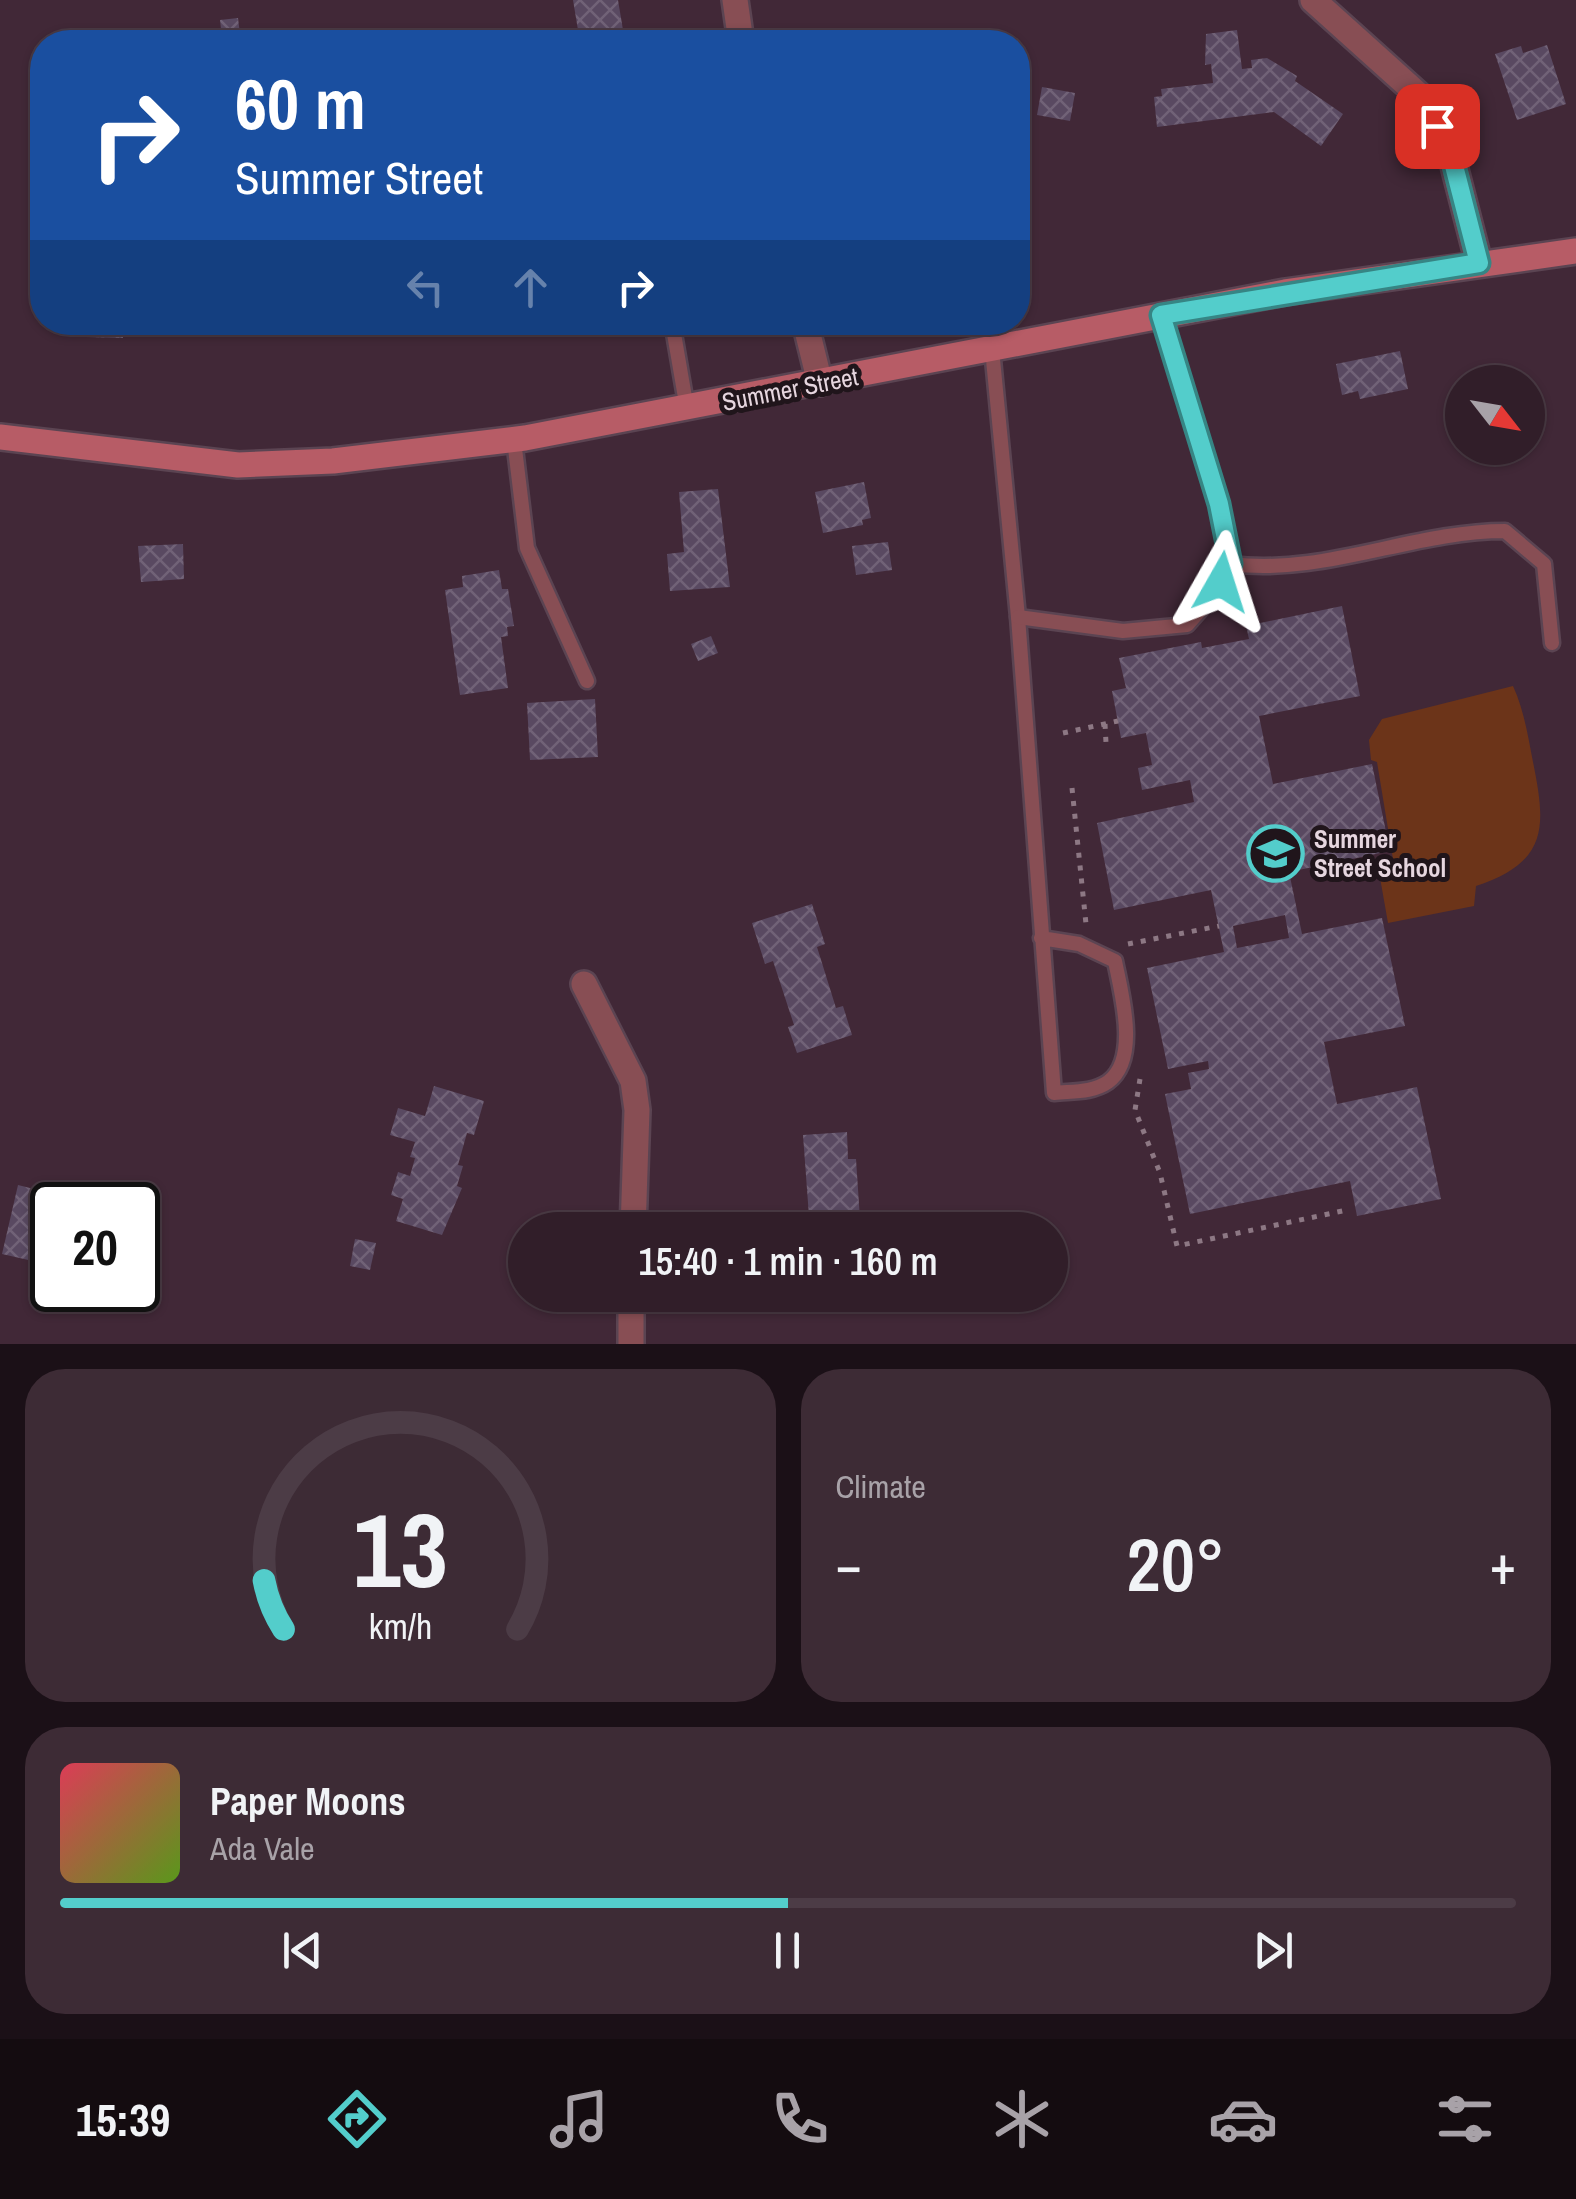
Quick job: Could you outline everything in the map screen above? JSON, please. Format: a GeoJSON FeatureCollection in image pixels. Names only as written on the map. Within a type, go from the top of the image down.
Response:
{"type":"FeatureCollection","features":[{"type":"Feature","properties":{"kind":"main road","name":"Summer Street"},"geometry":{"type":"LineString","coordinates":[[0,437],[238,465],[332,461],[514,440],[820,384],[1161,315],[1576,251]]}},
{"type":"Feature","properties":{"kind":"street"},"geometry":{"type":"LineString","coordinates":[[735,0],[739,30]]}},
{"type":"Feature","properties":{"kind":"street"},"geometry":{"type":"LineString","coordinates":[[1313,0],[1386,60],[1422,98],[1451,154],[1479,263]]}},
{"type":"Feature","properties":{"kind":"street"},"geometry":{"type":"LineString","coordinates":[[809,335],[820,384]]}},
{"type":"Feature","properties":{"kind":"street"},"geometry":{"type":"LineString","coordinates":[[584,984],[634,1081],[637,1110],[634,1212]]}},
{"type":"Feature","properties":{"kind":"street"},"geometry":{"type":"LineString","coordinates":[[631,1312],[631,1344]]}},
{"type":"Feature","properties":{"kind":"lane"},"geometry":{"type":"LineString","coordinates":[[1018,617],[1123,632],[1186,625],[1210,599],[1231,564],[1219,504],[1161,315]]}},
{"type":"Feature","properties":{"kind":"lane"},"geometry":{"type":"LineString","coordinates":[[674,335],[687,409]]}},
{"type":"Feature","properties":{"kind":"lane"},"geometry":{"type":"LineString","coordinates":[[992,349],[1018,617],[1041,938],[1054,1093],[1089,1090],[1111,1080],[1123,1059],[1124,1007],[1115,961],[1080,944],[1041,938]]}},
{"type":"Feature","properties":{"kind":"lane"},"geometry":{"type":"LineString","coordinates":[[514,440],[528,548],[587,681]]}},
{"type":"Feature","properties":{"kind":"lane"},"geometry":{"type":"LineString","coordinates":[[1231,564],[1309,564],[1467,531],[1506,531],[1544,564],[1552,643]]}},
{"type":"Feature","properties":{"kind":"path"},"geometry":{"type":"LineString","coordinates":[[1063,733],[1118,722]]}},
{"type":"Feature","properties":{"kind":"path"},"geometry":{"type":"LineString","coordinates":[[1105,724],[1106,743]]}},
{"type":"Feature","properties":{"kind":"path"},"geometry":{"type":"LineString","coordinates":[[1072,788],[1082,920],[1090,928]]}},
{"type":"Feature","properties":{"kind":"path"},"geometry":{"type":"LineString","coordinates":[[1126,956],[1120,945],[1219,926]]}},
{"type":"Feature","properties":{"kind":"path"},"geometry":{"type":"LineString","coordinates":[[1143,1072],[1135,1110],[1160,1173],[1177,1246],[1347,1210]]}},
{"type":"Feature","properties":{"kind":"shaded area"},"geometry":{"type":"Polygon","coordinates":[[[1513,686],[1525,723],[1540,805],[1537,839],[1530,853],[1518,866],[1476,886],[1474,906],[1388,923],[1379,872],[1394,865],[1377,762],[1371,760],[1369,740],[1382,719],[1513,686]]]}},
{"type":"Feature","properties":{"kind":"building"},"geometry":{"type":"Polygon","coordinates":[[[573,0],[618,0],[623,30],[578,30],[573,0]]]}},
{"type":"Feature","properties":{"kind":"building"},"geometry":{"type":"Polygon","coordinates":[[[238,18],[240,30],[213,30],[221,29],[220,20],[238,18]]]}},
{"type":"Feature","properties":{"kind":"building"},"geometry":{"type":"Polygon","coordinates":[[[1237,30],[1242,69],[1252,68],[1251,60],[1267,58],[1297,76],[1295,81],[1343,114],[1321,146],[1274,112],[1157,127],[1154,97],[1162,96],[1161,89],[1213,83],[1211,64],[1205,65],[1206,34],[1237,30]]]}},
{"type":"Feature","properties":{"kind":"building"},"geometry":{"type":"Polygon","coordinates":[[[1547,45],[1566,104],[1517,120],[1495,54],[1521,46],[1523,53],[1547,45]]]}},
{"type":"Feature","properties":{"kind":"building"},"geometry":{"type":"Polygon","coordinates":[[[1042,87],[1075,93],[1070,121],[1037,115],[1042,87]]]}},
{"type":"Feature","properties":{"kind":"building"},"geometry":{"type":"Polygon","coordinates":[[[86,335],[123,335],[123,338],[86,335]]]}},
{"type":"Feature","properties":{"kind":"building"},"geometry":{"type":"Polygon","coordinates":[[[1400,351],[1408,389],[1360,399],[1358,391],[1342,395],[1336,364],[1400,351]]]}},
{"type":"Feature","properties":{"kind":"building"},"geometry":{"type":"Polygon","coordinates":[[[864,482],[871,518],[862,520],[863,525],[823,533],[815,492],[864,482]]]}},
{"type":"Feature","properties":{"kind":"building"},"geometry":{"type":"Polygon","coordinates":[[[718,489],[730,587],[670,591],[667,554],[684,552],[679,492],[718,489]]]}},
{"type":"Feature","properties":{"kind":"building"},"geometry":{"type":"Polygon","coordinates":[[[888,542],[892,570],[856,575],[852,546],[888,542]]]}},
{"type":"Feature","properties":{"kind":"building"},"geometry":{"type":"Polygon","coordinates":[[[183,544],[184,579],[141,582],[138,546],[183,544]]]}},
{"type":"Feature","properties":{"kind":"building"},"geometry":{"type":"Polygon","coordinates":[[[499,570],[502,589],[508,589],[514,626],[507,627],[508,636],[501,637],[508,688],[460,695],[445,590],[463,587],[462,576],[499,570]]]}},
{"type":"Feature","properties":{"kind":"building"},"geometry":{"type":"Polygon","coordinates":[[[1342,606],[1360,696],[1259,716],[1273,784],[1372,764],[1390,851],[1289,872],[1302,934],[1382,918],[1405,1026],[1324,1042],[1337,1104],[1417,1087],[1441,1199],[1357,1216],[1350,1181],[1190,1214],[1165,1094],[1191,1089],[1188,1073],[1209,1069],[1208,1061],[1168,1069],[1147,968],[1224,952],[1211,890],[1114,910],[1097,823],[1194,802],[1190,780],[1142,790],[1138,768],[1152,765],[1146,733],[1121,738],[1112,691],[1126,688],[1119,658],[1201,642],[1202,648],[1249,639],[1246,626],[1342,606]],[[1285,915],[1233,926],[1237,948],[1289,938],[1285,915]]]}},
{"type":"Feature","properties":{"kind":"building"},"geometry":{"type":"Polygon","coordinates":[[[711,636],[718,653],[698,661],[691,644],[711,636]]]}},
{"type":"Feature","properties":{"kind":"building"},"geometry":{"type":"Polygon","coordinates":[[[595,699],[598,757],[530,760],[527,703],[595,699]]]}},
{"type":"Feature","properties":{"kind":"building"},"geometry":{"type":"Polygon","coordinates":[[[812,904],[825,944],[817,947],[836,1008],[843,1006],[852,1035],[797,1053],[788,1027],[794,1025],[773,961],[765,964],[752,923],[812,904]]]}},
{"type":"Feature","properties":{"kind":"building"},"geometry":{"type":"Polygon","coordinates":[[[434,1086],[484,1101],[474,1135],[467,1133],[458,1165],[463,1166],[457,1186],[462,1188],[442,1235],[396,1221],[403,1199],[391,1195],[398,1172],[410,1176],[415,1158],[410,1157],[415,1142],[390,1135],[398,1108],[425,1116],[434,1086]]]}},
{"type":"Feature","properties":{"kind":"building"},"geometry":{"type":"Polygon","coordinates":[[[847,1132],[848,1159],[856,1159],[860,1212],[809,1212],[803,1135],[847,1132]]]}},
{"type":"Feature","properties":{"kind":"building"},"geometry":{"type":"Polygon","coordinates":[[[18,1185],[30,1188],[30,1260],[2,1254],[18,1185]]]}},
{"type":"Feature","properties":{"kind":"building"},"geometry":{"type":"Polygon","coordinates":[[[355,1239],[376,1243],[370,1270],[350,1266],[355,1239]]]}},
{"type":"Feature","properties":{"kind":"place","name":"Summer Street School"},"geometry":{"type":"Point","coordinates":[1275,853]}},
{"type":"Feature","properties":{"kind":"route"},"geometry":{"type":"LineString","coordinates":[[1221,582],[1231,564],[1219,504],[1161,315],[1479,263],[1451,154],[1437,126]]}}]}
